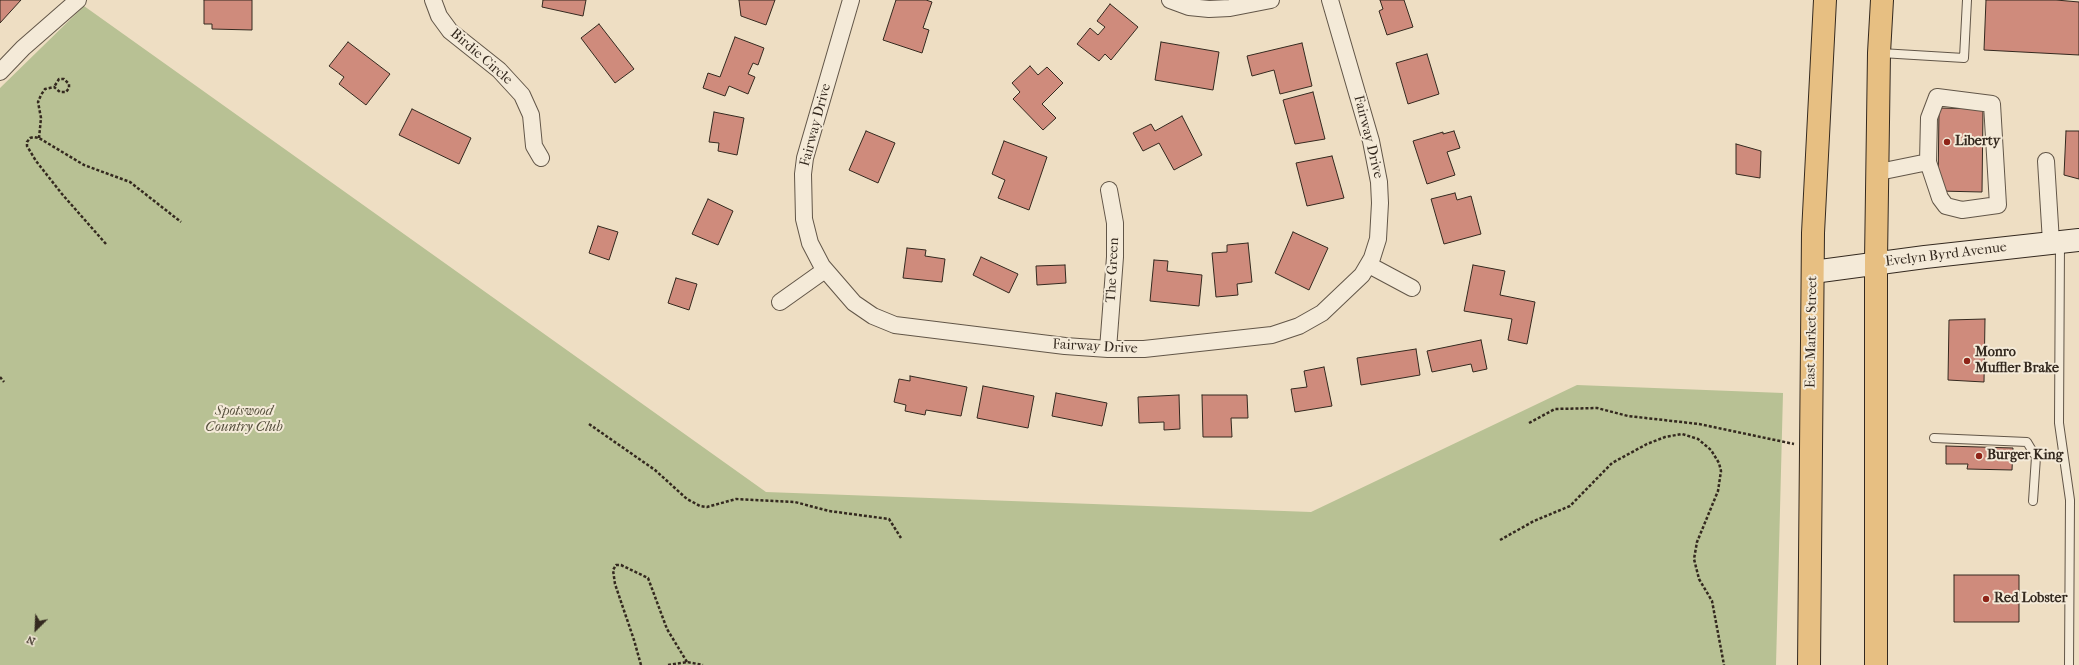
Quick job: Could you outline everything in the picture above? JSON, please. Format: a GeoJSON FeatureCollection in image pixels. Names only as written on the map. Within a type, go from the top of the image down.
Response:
{"type":"FeatureCollection","features":[{"type":"Feature","properties":{"kind":"highway","name":"East Market Street"},"geometry":{"type":"LineString","coordinates":[[1810,665],[1810,448],[1813,272],[1819,94],[1825,0]]}},
{"type":"Feature","properties":{"kind":"highway"},"geometry":{"type":"LineString","coordinates":[[1876,665],[1876,264],[1879,53],[1882,0]]}},
{"type":"Feature","properties":{"kind":"street"},"geometry":{"type":"LineString","coordinates":[[0,72],[44,28],[78,0]]}},
{"type":"Feature","properties":{"kind":"street","name":"Birdie Circle"},"geometry":{"type":"LineString","coordinates":[[434,0],[439,16],[450,31],[499,70],[522,95],[531,115],[534,146],[541,158]]}},
{"type":"Feature","properties":{"kind":"street","name":"Fairway Drive"},"geometry":{"type":"LineString","coordinates":[[851,0],[807,153],[803,174],[802,207],[806,231],[815,255],[825,270],[854,303],[873,316],[895,325],[1057,346],[1108,349],[1144,349],[1277,334],[1299,326],[1322,313],[1356,283],[1369,265],[1375,249],[1379,230],[1379,182],[1371,141],[1330,0]]}},
{"type":"Feature","properties":{"kind":"street"},"geometry":{"type":"LineString","coordinates":[[1170,0],[1189,7],[1209,9],[1230,8],[1271,0]]}},
{"type":"Feature","properties":{"kind":"street"},"geometry":{"type":"LineString","coordinates":[[1937,97],[1992,104],[1998,205],[1962,210],[1946,206],[1940,198],[1928,162],[1929,118],[1937,97]]}},
{"type":"Feature","properties":{"kind":"street"},"geometry":{"type":"LineString","coordinates":[[2046,161],[2063,241]]}},
{"type":"Feature","properties":{"kind":"street"},"geometry":{"type":"LineString","coordinates":[[1878,172],[1928,162]]}},
{"type":"Feature","properties":{"kind":"street","name":"The Green"},"geometry":{"type":"LineString","coordinates":[[1108,349],[1115,257],[1115,223],[1109,190]]}},
{"type":"Feature","properties":{"kind":"street","name":"Evelyn Byrd Avenue"},"geometry":{"type":"LineString","coordinates":[[1813,272],[2063,241]]}},
{"type":"Feature","properties":{"kind":"street"},"geometry":{"type":"LineString","coordinates":[[1369,265],[1412,288]]}},
{"type":"Feature","properties":{"kind":"street"},"geometry":{"type":"LineString","coordinates":[[780,302],[825,270]]}},
{"type":"Feature","properties":{"kind":"lane"},"geometry":{"type":"LineString","coordinates":[[1879,53],[1964,58],[1967,0]]}},
{"type":"Feature","properties":{"kind":"lane"},"geometry":{"type":"LineString","coordinates":[[2063,241],[2059,423],[2070,500],[2069,665]]}},
{"type":"Feature","properties":{"kind":"lane"},"geometry":{"type":"LineString","coordinates":[[1934,438],[2027,442],[2036,457],[2033,501]]}},
{"type":"Feature","properties":{"kind":"path"},"geometry":{"type":"LineString","coordinates":[[39,138],[41,118],[38,102],[45,89],[54,87],[59,80],[64,79],[69,84],[69,88],[66,92],[60,92],[54,87]]}},
{"type":"Feature","properties":{"kind":"path"},"geometry":{"type":"LineString","coordinates":[[106,244],[62,194],[36,161],[27,142],[34,136],[84,166],[130,182],[181,222]]}},
{"type":"Feature","properties":{"kind":"path"},"geometry":{"type":"LineString","coordinates":[[0,377],[4,382]]}},
{"type":"Feature","properties":{"kind":"path"},"geometry":{"type":"LineString","coordinates":[[1529,423],[1555,409],[1597,408],[1628,416],[1699,424],[1810,448]]}},
{"type":"Feature","properties":{"kind":"path"},"geometry":{"type":"LineString","coordinates":[[589,424],[655,470],[687,500],[700,506],[707,507],[736,498],[795,502],[829,511],[889,519],[901,538]]}},
{"type":"Feature","properties":{"kind":"path"},"geometry":{"type":"LineString","coordinates":[[1500,540],[1534,521],[1570,506],[1612,463],[1648,444],[1665,437],[1682,434],[1698,439],[1711,450],[1719,463],[1721,471],[1718,490],[1696,542],[1694,559],[1699,579],[1712,601],[1724,665]]}},
{"type":"Feature","properties":{"kind":"path"},"geometry":{"type":"LineString","coordinates":[[641,665],[615,584],[613,570],[616,566],[621,565],[648,578],[667,629],[687,662]]}},
{"type":"Feature","properties":{"kind":"path"},"geometry":{"type":"LineString","coordinates":[[668,665],[687,662],[703,665]]}},
{"type":"Feature","properties":{"kind":"green space","name":"Spotswood Country Club"},"geometry":{"type":"Polygon","coordinates":[[[84,6],[766,492],[1311,512],[1577,385],[1783,393],[1776,665],[0,665],[0,88],[84,6]]]}},
{"type":"Feature","properties":{"kind":"building"},"geometry":{"type":"Polygon","coordinates":[[[0,0],[21,0],[0,23],[0,0]]]}},
{"type":"Feature","properties":{"kind":"building"},"geometry":{"type":"Polygon","coordinates":[[[204,0],[252,0],[252,30],[212,29],[212,24],[204,24],[204,0]]]}},
{"type":"Feature","properties":{"kind":"building"},"geometry":{"type":"Polygon","coordinates":[[[543,0],[586,0],[583,16],[542,7],[543,0]]]}},
{"type":"Feature","properties":{"kind":"building"},"geometry":{"type":"Polygon","coordinates":[[[739,0],[775,0],[766,25],[741,16],[739,0]]]}},
{"type":"Feature","properties":{"kind":"building"},"geometry":{"type":"Polygon","coordinates":[[[896,0],[926,0],[932,2],[923,28],[929,30],[922,53],[883,40],[896,0]]]}},
{"type":"Feature","properties":{"kind":"building"},"geometry":{"type":"Polygon","coordinates":[[[1380,0],[1404,0],[1413,27],[1387,35],[1379,11],[1383,9],[1380,0]]]}},
{"type":"Feature","properties":{"kind":"building"},"geometry":{"type":"Polygon","coordinates":[[[1986,0],[2056,0],[2079,2],[2079,55],[1984,50],[1986,0]]]}},
{"type":"Feature","properties":{"kind":"building"},"geometry":{"type":"Polygon","coordinates":[[[1110,4],[1138,27],[1111,60],[1105,54],[1099,61],[1077,44],[1090,28],[1098,35],[1105,27],[1097,21],[1110,4]]]}},
{"type":"Feature","properties":{"kind":"building"},"geometry":{"type":"Polygon","coordinates":[[[599,24],[634,69],[615,83],[581,38],[599,24]]]}},
{"type":"Feature","properties":{"kind":"building"},"geometry":{"type":"Polygon","coordinates":[[[735,37],[764,48],[758,65],[753,63],[748,74],[755,77],[748,94],[729,86],[725,96],[703,88],[708,73],[720,77],[735,37]]]}},
{"type":"Feature","properties":{"kind":"building"},"geometry":{"type":"Polygon","coordinates":[[[348,42],[390,74],[366,105],[339,84],[344,77],[329,66],[348,42]]]}},
{"type":"Feature","properties":{"kind":"building"},"geometry":{"type":"Polygon","coordinates":[[[1161,42],[1219,52],[1213,90],[1155,80],[1161,42]]]}},
{"type":"Feature","properties":{"kind":"building"},"geometry":{"type":"Polygon","coordinates":[[[1302,43],[1312,86],[1280,94],[1274,70],[1252,76],[1247,56],[1302,43]]]}},
{"type":"Feature","properties":{"kind":"building"},"geometry":{"type":"Polygon","coordinates":[[[1427,54],[1439,94],[1408,104],[1396,63],[1427,54]]]}},
{"type":"Feature","properties":{"kind":"building"},"geometry":{"type":"Polygon","coordinates":[[[1030,66],[1038,75],[1047,67],[1063,83],[1042,104],[1056,118],[1043,130],[1013,99],[1020,92],[1012,83],[1030,66]]]}},
{"type":"Feature","properties":{"kind":"building"},"geometry":{"type":"Polygon","coordinates":[[[1313,92],[1325,139],[1295,144],[1283,100],[1313,92]]]}},
{"type":"Feature","properties":{"kind":"building"},"geometry":{"type":"Polygon","coordinates":[[[1939,108],[1983,109],[1982,192],[1938,191],[1939,108]]]}},
{"type":"Feature","properties":{"kind":"building"},"geometry":{"type":"Polygon","coordinates":[[[412,109],[471,138],[459,164],[399,135],[412,109]]]}},
{"type":"Feature","properties":{"kind":"building"},"geometry":{"type":"Polygon","coordinates":[[[714,112],[744,118],[737,155],[718,151],[719,143],[709,142],[714,112]]]}},
{"type":"Feature","properties":{"kind":"building"},"geometry":{"type":"Polygon","coordinates":[[[1182,116],[1202,155],[1174,170],[1159,143],[1143,151],[1133,133],[1151,124],[1155,131],[1182,116]]]}},
{"type":"Feature","properties":{"kind":"building"},"geometry":{"type":"Polygon","coordinates":[[[866,131],[895,143],[878,183],[849,170],[866,131]]]}},
{"type":"Feature","properties":{"kind":"building"},"geometry":{"type":"Polygon","coordinates":[[[1454,131],[1460,148],[1447,152],[1455,175],[1427,184],[1413,141],[1443,132],[1443,134],[1454,131]]]}},
{"type":"Feature","properties":{"kind":"building"},"geometry":{"type":"Polygon","coordinates":[[[2066,131],[2079,131],[2079,179],[2064,175],[2066,131]]]}},
{"type":"Feature","properties":{"kind":"building"},"geometry":{"type":"Polygon","coordinates":[[[1004,141],[1047,157],[1029,210],[998,198],[1005,180],[992,174],[1004,141]]]}},
{"type":"Feature","properties":{"kind":"building"},"geometry":{"type":"Polygon","coordinates":[[[1736,144],[1761,151],[1760,178],[1736,174],[1736,144]]]}},
{"type":"Feature","properties":{"kind":"building"},"geometry":{"type":"Polygon","coordinates":[[[1332,156],[1344,198],[1307,206],[1296,163],[1332,156]]]}},
{"type":"Feature","properties":{"kind":"building"},"geometry":{"type":"Polygon","coordinates":[[[1455,193],[1457,200],[1471,196],[1481,234],[1444,244],[1431,199],[1455,193]]]}},
{"type":"Feature","properties":{"kind":"building"},"geometry":{"type":"Polygon","coordinates":[[[708,199],[733,211],[718,245],[692,234],[708,199]]]}},
{"type":"Feature","properties":{"kind":"building"},"geometry":{"type":"Polygon","coordinates":[[[598,226],[618,232],[609,260],[589,253],[598,226]]]}},
{"type":"Feature","properties":{"kind":"building"},"geometry":{"type":"Polygon","coordinates":[[[1293,232],[1328,248],[1309,290],[1275,273],[1293,232]]]}},
{"type":"Feature","properties":{"kind":"building"},"geometry":{"type":"Polygon","coordinates":[[[1248,243],[1252,282],[1237,284],[1238,295],[1216,297],[1212,253],[1227,252],[1227,245],[1248,243]]]}},
{"type":"Feature","properties":{"kind":"building"},"geometry":{"type":"Polygon","coordinates":[[[907,248],[926,250],[925,256],[945,259],[942,282],[903,278],[907,248]]]}},
{"type":"Feature","properties":{"kind":"building"},"geometry":{"type":"Polygon","coordinates":[[[981,257],[1018,274],[1009,293],[973,275],[981,257]]]}},
{"type":"Feature","properties":{"kind":"building"},"geometry":{"type":"Polygon","coordinates":[[[1154,260],[1168,261],[1167,271],[1202,275],[1199,306],[1150,301],[1154,260]]]}},
{"type":"Feature","properties":{"kind":"building"},"geometry":{"type":"Polygon","coordinates":[[[1065,265],[1066,283],[1037,285],[1036,266],[1065,265]]]}},
{"type":"Feature","properties":{"kind":"building"},"geometry":{"type":"Polygon","coordinates":[[[1473,265],[1505,271],[1500,295],[1535,302],[1527,344],[1508,340],[1512,319],[1464,311],[1473,265]]]}},
{"type":"Feature","properties":{"kind":"building"},"geometry":{"type":"Polygon","coordinates":[[[676,278],[697,284],[689,310],[668,303],[676,278]]]}},
{"type":"Feature","properties":{"kind":"building"},"geometry":{"type":"Polygon","coordinates":[[[1985,319],[1984,382],[1948,380],[1949,320],[1985,319]]]}},
{"type":"Feature","properties":{"kind":"building"},"geometry":{"type":"Polygon","coordinates":[[[1481,340],[1487,369],[1473,372],[1471,364],[1432,372],[1427,351],[1481,340]]]}},
{"type":"Feature","properties":{"kind":"building"},"geometry":{"type":"Polygon","coordinates":[[[1416,349],[1420,375],[1361,385],[1357,358],[1416,349]]]}},
{"type":"Feature","properties":{"kind":"building"},"geometry":{"type":"Polygon","coordinates":[[[1324,367],[1332,406],[1295,412],[1291,389],[1307,387],[1304,371],[1324,367]]]}},
{"type":"Feature","properties":{"kind":"building"},"geometry":{"type":"Polygon","coordinates":[[[910,376],[967,387],[961,416],[926,410],[925,415],[905,411],[906,405],[894,402],[899,379],[910,381],[910,376]]]}},
{"type":"Feature","properties":{"kind":"building"},"geometry":{"type":"Polygon","coordinates":[[[983,386],[1034,396],[1028,428],[977,418],[983,386]]]}},
{"type":"Feature","properties":{"kind":"building"},"geometry":{"type":"Polygon","coordinates":[[[1056,393],[1107,403],[1102,426],[1052,416],[1056,393]]]}},
{"type":"Feature","properties":{"kind":"building"},"geometry":{"type":"Polygon","coordinates":[[[1179,395],[1180,429],[1164,430],[1164,422],[1139,423],[1138,397],[1179,395]]]}},
{"type":"Feature","properties":{"kind":"building"},"geometry":{"type":"Polygon","coordinates":[[[1202,395],[1247,395],[1248,418],[1231,418],[1232,437],[1203,437],[1202,395]]]}},
{"type":"Feature","properties":{"kind":"building","name":"Burger King"},"geometry":{"type":"Polygon","coordinates":[[[1946,446],[2013,448],[2012,470],[1967,469],[1968,464],[1946,464],[1946,446]]]}},
{"type":"Feature","properties":{"kind":"building","name":"Red Lobster"},"geometry":{"type":"Polygon","coordinates":[[[1954,575],[2019,575],[2019,622],[1954,622],[1954,575]]]}},
{"type":"Feature","properties":{"kind":"place","name":"Liberty"},"geometry":{"type":"Point","coordinates":[1947,142]}},
{"type":"Feature","properties":{"kind":"place","name":"Monro Muffler Brake"},"geometry":{"type":"Point","coordinates":[1967,361]}},
{"type":"Feature","properties":{"kind":"place","name":"Burger King"},"geometry":{"type":"Point","coordinates":[1979,456]}},
{"type":"Feature","properties":{"kind":"place","name":"Red Lobster"},"geometry":{"type":"Point","coordinates":[1986,599]}}]}
